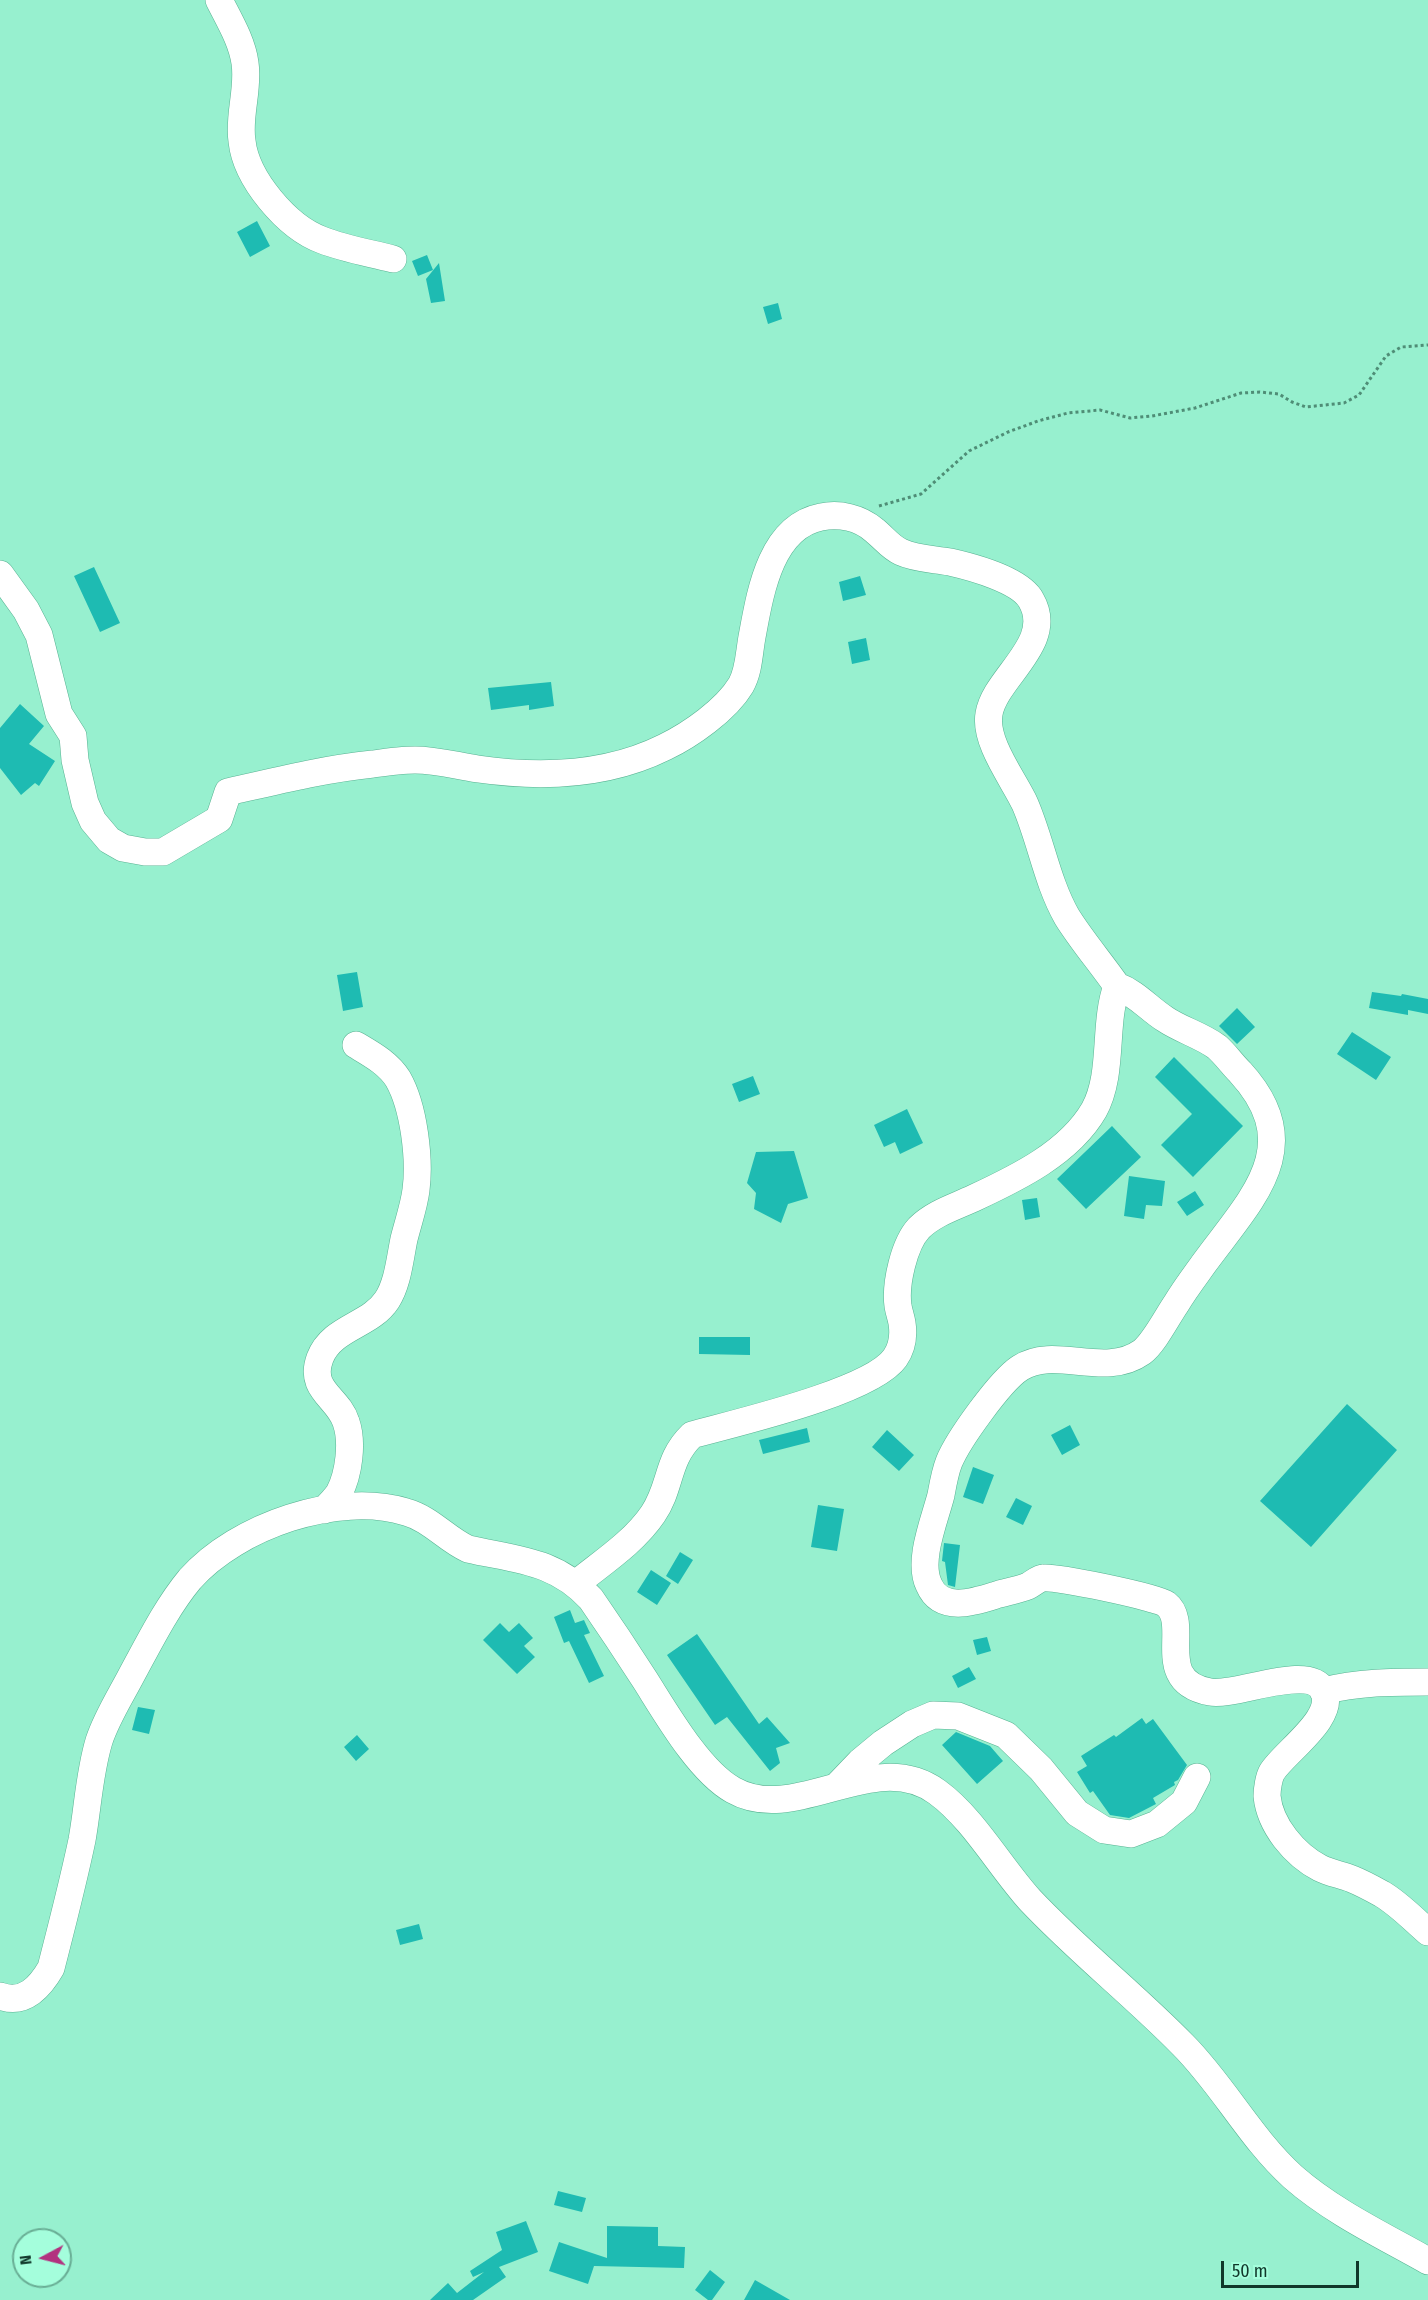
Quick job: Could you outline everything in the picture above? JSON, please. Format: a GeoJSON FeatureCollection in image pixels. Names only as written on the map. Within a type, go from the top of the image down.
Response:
{"type":"FeatureCollection","features":[{"type":"Feature","properties":{"kind":"street"},"geometry":{"type":"LineString","coordinates":[[219,0],[238,40],[246,64],[241,140],[248,164],[259,185],[295,224],[321,240],[393,259]]}},
{"type":"Feature","properties":{"kind":"street"},"geometry":{"type":"LineString","coordinates":[[0,574],[30,615],[39,635],[59,714],[73,736],[75,760],[85,804],[93,821],[109,840],[123,848],[145,852],[163,852],[219,819],[228,792],[334,768],[414,759],[539,775],[571,774],[616,765],[663,748],[687,735],[721,708],[743,682],[758,609],[773,561],[784,539],[803,523],[823,516],[857,518],[901,552],[984,572],[1017,586],[1030,598],[1036,612],[1036,627],[1031,644],[995,696],[988,716],[992,736],[1002,762],[1026,805],[1047,868],[1067,916],[1117,986],[1129,991],[1166,1020],[1189,1030],[1217,1047],[1252,1085],[1269,1117],[1273,1137],[1272,1155],[1262,1180],[1145,1350],[1121,1362],[1098,1364],[1042,1360],[1021,1367],[994,1393],[949,1462],[928,1540],[925,1569],[929,1587],[939,1598],[951,1604],[975,1603],[1025,1587],[1041,1578],[1072,1580],[1148,1597],[1163,1602],[1172,1611],[1175,1623],[1176,1663],[1182,1678],[1196,1688],[1213,1693],[1233,1692],[1275,1681],[1294,1680],[1309,1681],[1318,1685],[1326,1698],[1324,1712],[1270,1774],[1267,1797],[1277,1828],[1299,1854],[1321,1869],[1354,1880],[1386,1896],[1428,1932]]}},
{"type":"Feature","properties":{"kind":"street"},"geometry":{"type":"LineString","coordinates":[[577,1583],[639,1532],[654,1512],[665,1491],[672,1462],[681,1446],[692,1435],[830,1396],[874,1374],[894,1360],[902,1344],[898,1280],[907,1250],[916,1231],[930,1219],[1005,1183],[1049,1157],[1077,1133],[1095,1109],[1105,1075],[1112,1001],[1117,986]]}},
{"type":"Feature","properties":{"kind":"street"},"geometry":{"type":"LineString","coordinates":[[324,1510],[338,1493],[345,1476],[349,1448],[346,1421],[320,1386],[316,1372],[318,1364],[332,1339],[375,1312],[387,1300],[395,1281],[416,1190],[416,1137],[398,1079],[381,1060],[356,1045]]}},
{"type":"Feature","properties":{"kind":"street"},"geometry":{"type":"LineString","coordinates":[[0,1996],[8,1999],[21,1998],[32,1992],[42,1983],[51,1968],[82,1838],[89,1782],[100,1740],[125,1688],[168,1610],[190,1580],[230,1546],[277,1522],[301,1514],[324,1510],[360,1507],[390,1508],[408,1512],[426,1520],[458,1545],[550,1567],[577,1583],[591,1599],[669,1719],[705,1766],[733,1791],[753,1798],[774,1801],[838,1785],[873,1779],[902,1778],[922,1782],[939,1793],[977,1832],[1009,1876],[1031,1900],[1144,2005],[1187,2049],[1260,2141],[1293,2177],[1366,2229],[1428,2261]]}},
{"type":"Feature","properties":{"kind":"street"},"geometry":{"type":"LineString","coordinates":[[1323,1691],[1349,1684],[1372,1682],[1428,1682]]}},
{"type":"Feature","properties":{"kind":"street"},"geometry":{"type":"LineString","coordinates":[[838,1785],[860,1762],[883,1743],[912,1724],[933,1715],[958,1716],[1006,1735],[1041,1769],[1077,1813],[1104,1830],[1131,1834],[1157,1824],[1184,1802],[1197,1776]]}},
{"type":"Feature","properties":{"kind":"path"},"geometry":{"type":"LineString","coordinates":[[857,518],[878,506],[921,494],[969,451],[1008,432],[1038,421],[1068,413],[1100,410],[1130,418],[1152,416],[1195,408],[1241,393],[1279,394],[1306,407],[1344,403],[1359,394],[1386,356],[1401,347],[1428,345]]}},
{"type":"Feature","properties":{"kind":"building"},"geometry":{"type":"Polygon","coordinates":[[[257,221],[270,246],[250,257],[237,232],[257,221]]]}},
{"type":"Feature","properties":{"kind":"building"},"geometry":{"type":"Polygon","coordinates":[[[427,255],[433,270],[418,276],[412,261],[427,255]]]}},
{"type":"Feature","properties":{"kind":"building"},"geometry":{"type":"Polygon","coordinates":[[[439,263],[445,301],[431,303],[426,279],[439,263]]]}},
{"type":"Feature","properties":{"kind":"building"},"geometry":{"type":"Polygon","coordinates":[[[778,303],[782,319],[768,324],[763,307],[778,303]]]}},
{"type":"Feature","properties":{"kind":"building"},"geometry":{"type":"Polygon","coordinates":[[[94,567],[120,623],[100,632],[74,576],[94,567]]]}},
{"type":"Feature","properties":{"kind":"building"},"geometry":{"type":"Polygon","coordinates":[[[860,576],[866,595],[843,601],[839,582],[860,576]]]}},
{"type":"Feature","properties":{"kind":"building"},"geometry":{"type":"Polygon","coordinates":[[[866,638],[870,660],[852,664],[848,642],[866,638]]]}},
{"type":"Feature","properties":{"kind":"building"},"geometry":{"type":"Polygon","coordinates":[[[551,682],[554,706],[529,710],[529,705],[491,710],[488,688],[551,682]]]}},
{"type":"Feature","properties":{"kind":"building"},"geometry":{"type":"Polygon","coordinates":[[[20,704],[44,726],[29,744],[55,761],[39,786],[35,783],[21,795],[0,768],[0,728],[20,704]]]}},
{"type":"Feature","properties":{"kind":"building"},"geometry":{"type":"Polygon","coordinates":[[[357,972],[363,1007],[343,1011],[337,975],[357,972]]]}},
{"type":"Feature","properties":{"kind":"building"},"geometry":{"type":"Polygon","coordinates":[[[1372,992],[1428,999],[1428,1014],[1408,1010],[1408,1015],[1369,1008],[1372,992]]]}},
{"type":"Feature","properties":{"kind":"building"},"geometry":{"type":"Polygon","coordinates":[[[1237,1008],[1255,1027],[1237,1044],[1219,1026],[1237,1008]]]}},
{"type":"Feature","properties":{"kind":"building"},"geometry":{"type":"Polygon","coordinates":[[[1352,1032],[1391,1057],[1376,1080],[1337,1054],[1352,1032]]]}},
{"type":"Feature","properties":{"kind":"building"},"geometry":{"type":"Polygon","coordinates":[[[1174,1057],[1243,1126],[1193,1177],[1161,1145],[1192,1114],[1155,1077],[1174,1057]]]}},
{"type":"Feature","properties":{"kind":"building"},"geometry":{"type":"Polygon","coordinates":[[[753,1076],[760,1094],[739,1102],[732,1084],[753,1076]]]}},
{"type":"Feature","properties":{"kind":"building"},"geometry":{"type":"Polygon","coordinates":[[[907,1109],[923,1143],[900,1154],[895,1142],[884,1147],[874,1125],[907,1109]]]}},
{"type":"Feature","properties":{"kind":"building"},"geometry":{"type":"Polygon","coordinates":[[[1112,1126],[1141,1157],[1086,1209],[1057,1179],[1112,1126]]]}},
{"type":"Feature","properties":{"kind":"building"},"geometry":{"type":"Polygon","coordinates":[[[794,1151],[808,1198],[788,1204],[781,1223],[754,1209],[756,1193],[747,1183],[756,1152],[794,1151]]]}},
{"type":"Feature","properties":{"kind":"building"},"geometry":{"type":"Polygon","coordinates":[[[1129,1176],[1165,1181],[1162,1206],[1146,1205],[1144,1219],[1124,1216],[1129,1176]]]}},
{"type":"Feature","properties":{"kind":"building"},"geometry":{"type":"Polygon","coordinates":[[[1195,1191],[1204,1205],[1187,1216],[1177,1202],[1195,1191]]]}},
{"type":"Feature","properties":{"kind":"building"},"geometry":{"type":"Polygon","coordinates":[[[1037,1198],[1040,1217],[1025,1220],[1022,1200],[1037,1198]]]}},
{"type":"Feature","properties":{"kind":"building"},"geometry":{"type":"Polygon","coordinates":[[[699,1337],[750,1337],[750,1355],[699,1354],[699,1337]]]}},
{"type":"Feature","properties":{"kind":"building"},"geometry":{"type":"Polygon","coordinates":[[[1347,1404],[1397,1450],[1311,1547],[1260,1501],[1347,1404]]]}},
{"type":"Feature","properties":{"kind":"building"},"geometry":{"type":"Polygon","coordinates":[[[1070,1425],[1080,1445],[1062,1455],[1051,1435],[1070,1425]]]}},
{"type":"Feature","properties":{"kind":"building"},"geometry":{"type":"Polygon","coordinates":[[[807,1428],[810,1442],[763,1454],[759,1440],[807,1428]]]}},
{"type":"Feature","properties":{"kind":"building"},"geometry":{"type":"Polygon","coordinates":[[[887,1430],[914,1455],[899,1471],[872,1447],[887,1430]]]}},
{"type":"Feature","properties":{"kind":"building"},"geometry":{"type":"Polygon","coordinates":[[[973,1467],[994,1475],[983,1504],[963,1497],[973,1467]]]}},
{"type":"Feature","properties":{"kind":"building"},"geometry":{"type":"Polygon","coordinates":[[[1016,1498],[1032,1506],[1023,1525],[1006,1517],[1016,1498]]]}},
{"type":"Feature","properties":{"kind":"building"},"geometry":{"type":"Polygon","coordinates":[[[818,1505],[844,1509],[837,1551],[811,1547],[818,1505]]]}},
{"type":"Feature","properties":{"kind":"building"},"geometry":{"type":"Polygon","coordinates":[[[944,1543],[960,1545],[955,1587],[948,1585],[945,1562],[942,1561],[944,1543]]]}},
{"type":"Feature","properties":{"kind":"building"},"geometry":{"type":"Polygon","coordinates":[[[680,1552],[693,1560],[678,1584],[666,1576],[680,1552]]]}},
{"type":"Feature","properties":{"kind":"building"},"geometry":{"type":"Polygon","coordinates":[[[651,1570],[671,1583],[657,1605],[637,1592],[651,1570]]]}},
{"type":"Feature","properties":{"kind":"building"},"geometry":{"type":"Polygon","coordinates":[[[570,1610],[575,1623],[584,1620],[590,1633],[584,1635],[604,1676],[589,1683],[569,1641],[564,1643],[554,1617],[570,1610]]]}},
{"type":"Feature","properties":{"kind":"building"},"geometry":{"type":"Polygon","coordinates":[[[500,1623],[509,1632],[519,1623],[533,1638],[524,1646],[535,1657],[517,1674],[483,1640],[500,1623]]]}},
{"type":"Feature","properties":{"kind":"building"},"geometry":{"type":"Polygon","coordinates":[[[697,1634],[759,1724],[767,1717],[790,1743],[776,1748],[780,1763],[770,1771],[727,1717],[715,1725],[667,1655],[697,1634]]]}},
{"type":"Feature","properties":{"kind":"building"},"geometry":{"type":"Polygon","coordinates":[[[987,1637],[991,1651],[977,1655],[973,1640],[987,1637]]]}},
{"type":"Feature","properties":{"kind":"building"},"geometry":{"type":"Polygon","coordinates":[[[969,1667],[976,1679],[958,1688],[952,1676],[969,1667]]]}},
{"type":"Feature","properties":{"kind":"building"},"geometry":{"type":"Polygon","coordinates":[[[138,1707],[155,1710],[149,1734],[132,1730],[138,1707]]]}},
{"type":"Feature","properties":{"kind":"building"},"geometry":{"type":"Polygon","coordinates":[[[1142,1718],[1146,1724],[1153,1719],[1187,1765],[1178,1780],[1174,1782],[1175,1785],[1153,1798],[1156,1804],[1129,1818],[1110,1815],[1093,1791],[1090,1793],[1077,1772],[1087,1766],[1081,1756],[1114,1735],[1116,1737],[1142,1718]]]}},
{"type":"Feature","properties":{"kind":"building"},"geometry":{"type":"Polygon","coordinates":[[[956,1732],[990,1746],[1003,1761],[977,1784],[942,1745],[956,1732]]]}},
{"type":"Feature","properties":{"kind":"building"},"geometry":{"type":"Polygon","coordinates":[[[357,1735],[369,1749],[356,1761],[344,1747],[357,1735]]]}},
{"type":"Feature","properties":{"kind":"building"},"geometry":{"type":"Polygon","coordinates":[[[419,1924],[423,1939],[400,1945],[396,1930],[419,1924]]]}},
{"type":"Feature","properties":{"kind":"building"},"geometry":{"type":"Polygon","coordinates":[[[558,2191],[586,2198],[582,2212],[554,2205],[558,2191]]]}},
{"type":"Feature","properties":{"kind":"building"},"geometry":{"type":"Polygon","coordinates":[[[526,2221],[538,2252],[499,2267],[506,2277],[473,2300],[430,2300],[448,2283],[457,2293],[484,2272],[473,2277],[470,2271],[502,2250],[496,2232],[526,2221]]]}},
{"type":"Feature","properties":{"kind":"building"},"geometry":{"type":"Polygon","coordinates":[[[607,2226],[658,2227],[658,2246],[685,2247],[684,2268],[594,2266],[588,2284],[549,2271],[559,2242],[607,2258],[607,2226]]]}},
{"type":"Feature","properties":{"kind":"building"},"geometry":{"type":"Polygon","coordinates":[[[710,2270],[725,2282],[712,2300],[708,2300],[695,2290],[710,2270]]]}},
{"type":"Feature","properties":{"kind":"building"},"geometry":{"type":"Polygon","coordinates":[[[755,2280],[790,2300],[744,2300],[755,2280]]]}}]}
